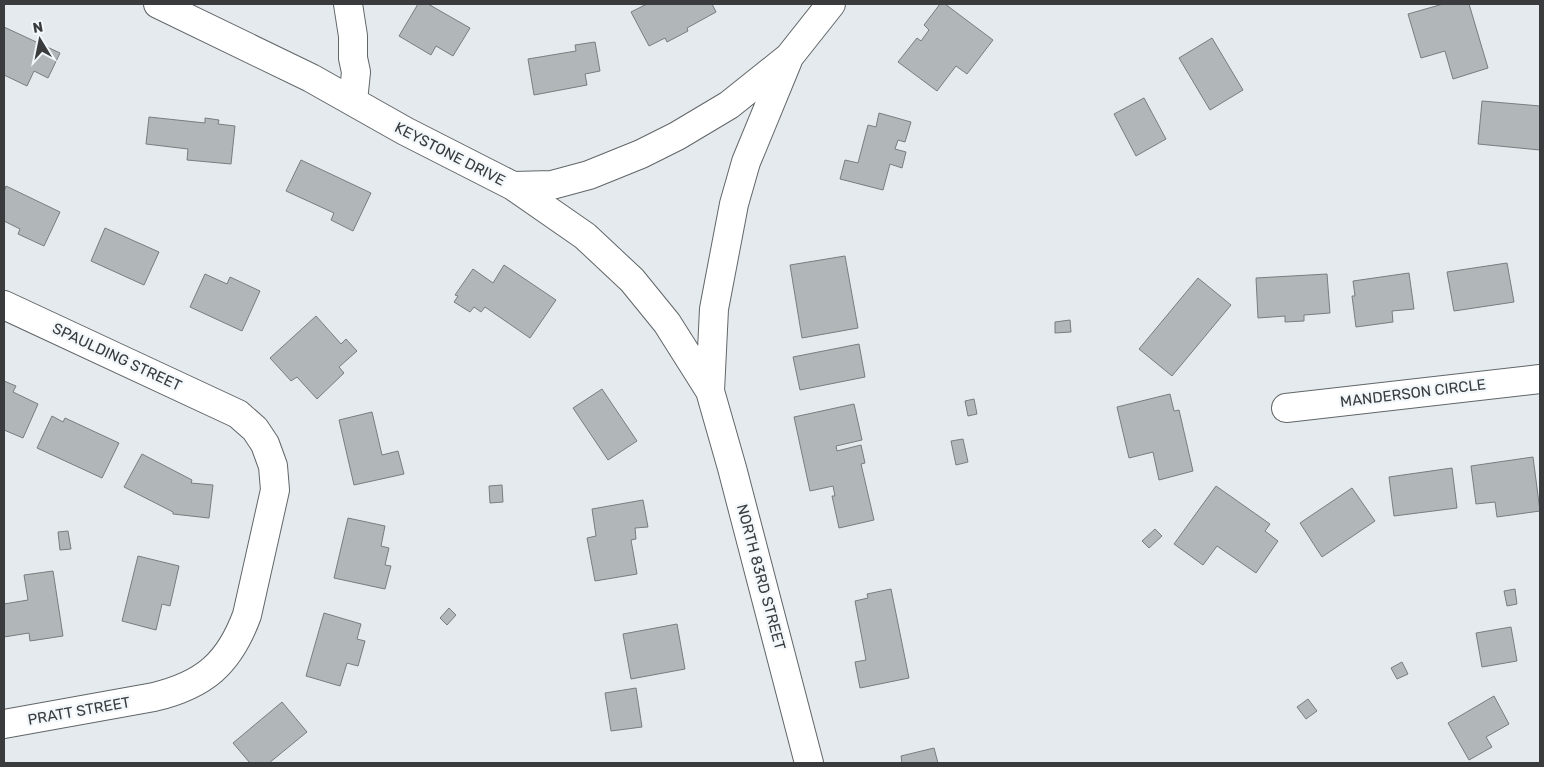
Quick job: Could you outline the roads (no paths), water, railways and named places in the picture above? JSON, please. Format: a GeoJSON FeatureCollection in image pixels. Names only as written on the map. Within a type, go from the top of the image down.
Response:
{"type":"FeatureCollection","features":[{"type":"Feature","properties":{"kind":"street","name":"KEYSTONE DRIVE"},"geometry":{"type":"LineString","coordinates":[[158,4],[310,78],[405,131],[513,186],[552,185],[589,175],[641,154],[677,136],[729,105],[789,57],[831,4]]}},
{"type":"Feature","properties":{"kind":"street"},"geometry":{"type":"LineString","coordinates":[[348,4],[356,72],[353,102]]}},
{"type":"Feature","properties":{"kind":"street","name":"NORTH 83RD STREET"},"geometry":{"type":"LineString","coordinates":[[710,391],[714,309],[734,204],[746,162],[789,57]]}},
{"type":"Feature","properties":{"kind":"street","name":"NORTH 83RD STREET"},"geometry":{"type":"LineString","coordinates":[[513,186],[578,230],[632,280],[667,323],[710,391],[809,763]]}},
{"type":"Feature","properties":{"kind":"street","name":"SPAULDING STREET"},"geometry":{"type":"LineString","coordinates":[[4,305],[231,410],[254,429],[265,444],[273,466],[274,490],[247,615],[241,633],[232,649],[220,664],[198,681],[177,692],[154,697]]}},
{"type":"Feature","properties":{"kind":"street","name":"MANDERSON CIRCLE"},"geometry":{"type":"LineString","coordinates":[[1286,408],[1540,378]]}},
{"type":"Feature","properties":{"kind":"street","name":"PRATT STREET"},"geometry":{"type":"LineString","coordinates":[[4,724],[154,697]]}}]}
